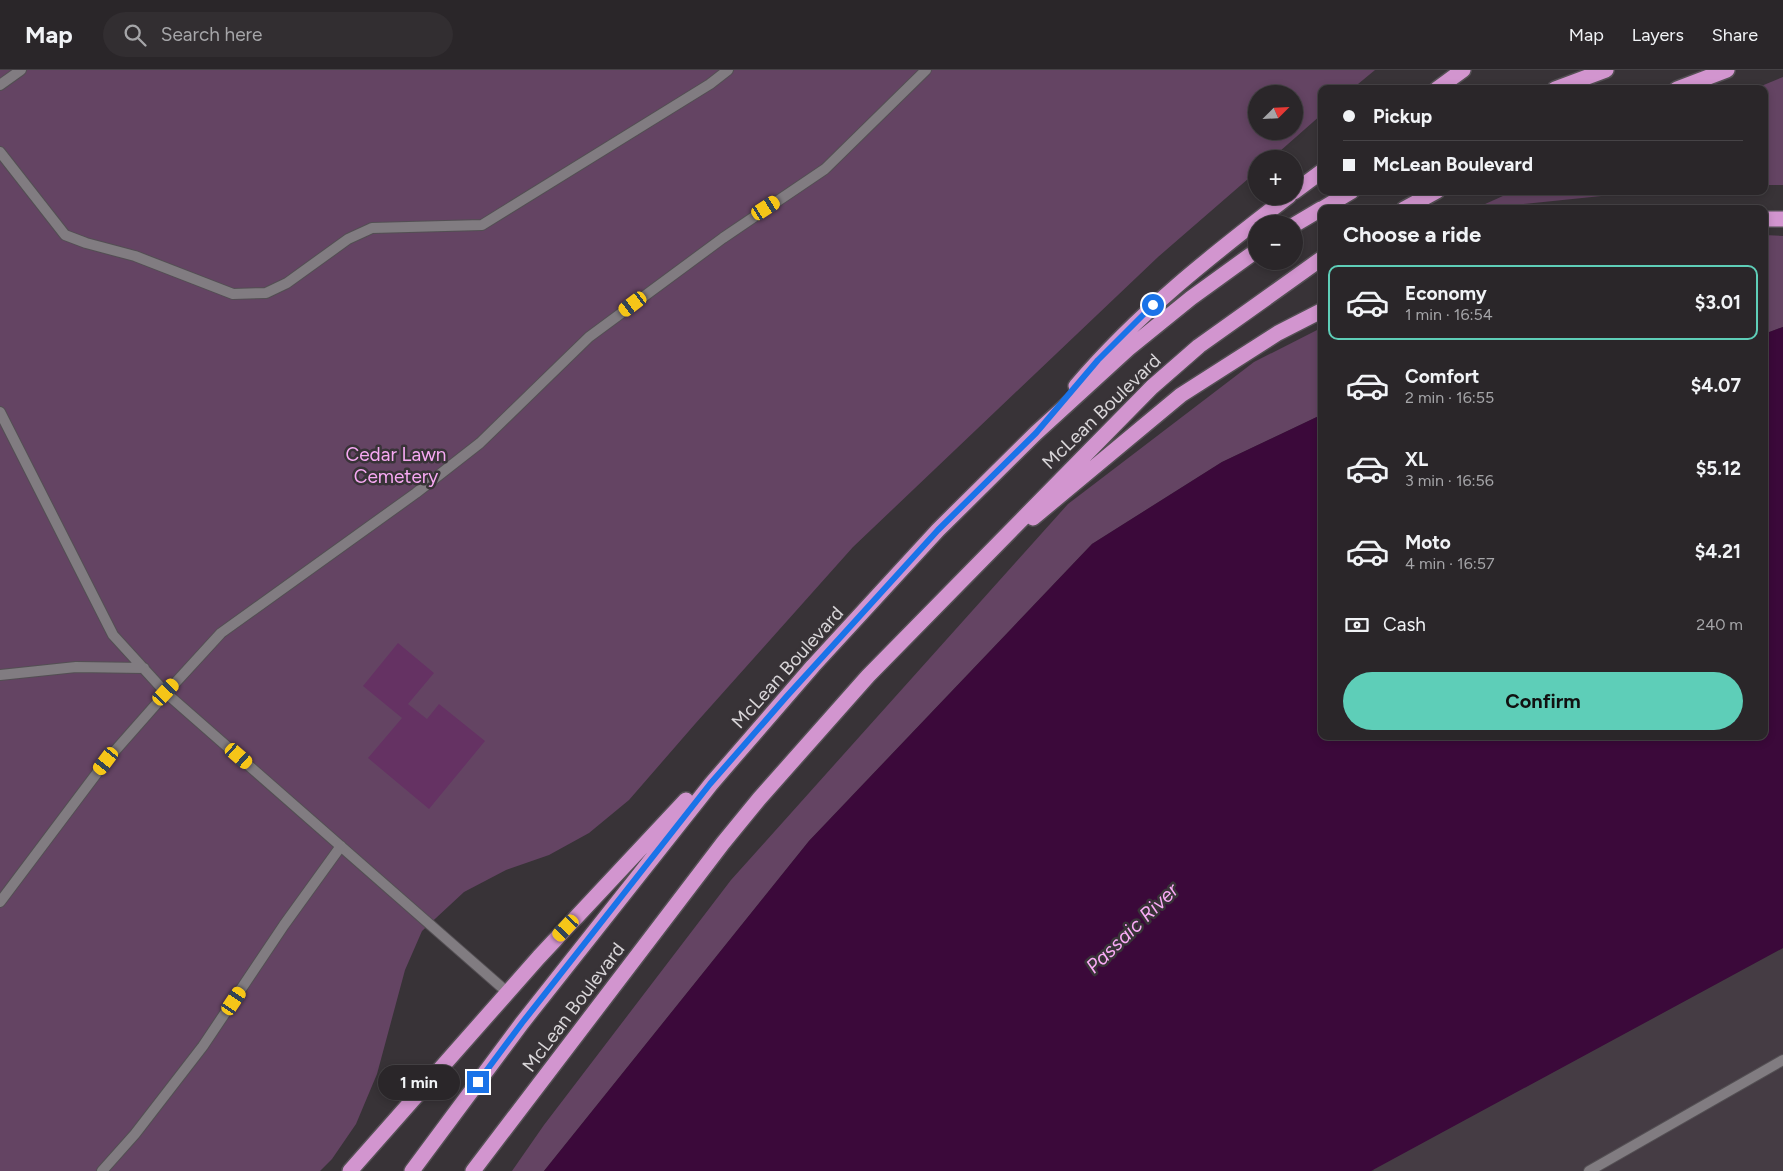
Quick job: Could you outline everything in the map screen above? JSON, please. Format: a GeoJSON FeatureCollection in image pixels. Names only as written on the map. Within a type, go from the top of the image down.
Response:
{"type":"FeatureCollection","features":[{"type":"Feature","properties":{"kind":"highway"},"geometry":{"type":"LineString","coordinates":[[1442,85],[1463,70]]}},
{"type":"Feature","properties":{"kind":"highway"},"geometry":{"type":"LineString","coordinates":[[1566,85],[1606,70]]}},
{"type":"Feature","properties":{"kind":"highway"},"geometry":{"type":"LineString","coordinates":[[1688,85],[1727,70]]}},
{"type":"Feature","properties":{"kind":"highway"},"geometry":{"type":"LineString","coordinates":[[1303,185],[1318,174]]}},
{"type":"Feature","properties":{"kind":"highway"},"geometry":{"type":"LineString","coordinates":[[1329,205],[1345,195]]}},
{"type":"Feature","properties":{"kind":"highway"},"geometry":{"type":"LineString","coordinates":[[1411,205],[1430,195]]}},
{"type":"Feature","properties":{"kind":"highway"},"geometry":{"type":"LineString","coordinates":[[1036,433],[1098,360],[1153,305],[1220,248],[1277,205]]}},
{"type":"Feature","properties":{"kind":"highway"},"geometry":{"type":"LineString","coordinates":[[1303,220],[1318,211]]}},
{"type":"Feature","properties":{"kind":"highway"},"geometry":{"type":"LineString","coordinates":[[1768,219],[1783,220]]}},
{"type":"Feature","properties":{"kind":"highway","name":"McLean Boulevard"},"geometry":{"type":"LineString","coordinates":[[412,1171],[522,1023],[692,807],[813,666],[938,530],[1036,433],[1142,338],[1191,298],[1248,257]]}},
{"type":"Feature","properties":{"kind":"highway","name":"McLean Boulevard"},"geometry":{"type":"LineString","coordinates":[[473,1171],[723,843],[759,799],[868,676],[1152,387],[1199,346],[1318,261]]}},
{"type":"Feature","properties":{"kind":"highway"},"geometry":{"type":"LineString","coordinates":[[978,564],[1181,395],[1278,333],[1318,313]]}},
{"type":"Feature","properties":{"kind":"highway"},"geometry":{"type":"LineString","coordinates":[[350,1171],[539,956],[813,666]]}},
{"type":"Feature","properties":{"kind":"lane"},"geometry":{"type":"LineString","coordinates":[[0,85],[21,70]]}},
{"type":"Feature","properties":{"kind":"lane"},"geometry":{"type":"LineString","coordinates":[[0,152],[65,235],[135,256],[233,294],[266,293],[287,283],[348,238],[372,228],[482,225],[702,89],[728,70]]}},
{"type":"Feature","properties":{"kind":"lane"},"geometry":{"type":"LineString","coordinates":[[0,902],[106,761],[221,633],[416,493],[480,443],[589,337],[723,238],[825,169],[926,70]]}},
{"type":"Feature","properties":{"kind":"lane"},"geometry":{"type":"LineString","coordinates":[[0,412],[113,635],[166,692],[508,992]]}},
{"type":"Feature","properties":{"kind":"lane"},"geometry":{"type":"LineString","coordinates":[[0,675],[76,667],[144,668]]}},
{"type":"Feature","properties":{"kind":"lane"},"geometry":{"type":"LineString","coordinates":[[102,1171],[135,1134],[203,1046],[284,925],[341,846]]}},
{"type":"Feature","properties":{"kind":"lane"},"geometry":{"type":"LineString","coordinates":[[1589,1171],[1783,1060]]}},
{"type":"Feature","properties":{"kind":"shaded area"},"geometry":{"type":"Polygon","coordinates":[[[1783,948],[1783,1171],[1374,1171],[1373,1169],[1783,948]]]}},
{"type":"Feature","properties":{"kind":"green space","name":"Cedar Lawn Cemetery"},"geometry":{"type":"Polygon","coordinates":[[[0,70],[1375,70],[1357,85],[1318,85],[1318,118],[1303,131],[1303,85],[1248,85],[1248,140],[1293,140],[1281,150],[1248,150],[1248,179],[1158,257],[853,547],[629,800],[589,833],[549,855],[506,870],[464,892],[422,931],[405,970],[377,1074],[356,1124],[332,1159],[320,1171],[0,1171],[0,70]]]}},
{"type":"Feature","properties":{"kind":"green space"},"geometry":{"type":"Polygon","coordinates":[[[1783,77],[1783,185],[1768,185],[1768,85],[1764,85],[1783,77]]]}},
{"type":"Feature","properties":{"kind":"green space"},"geometry":{"type":"Polygon","coordinates":[[[1505,195],[1611,195],[1513,205],[1483,205],[1505,195]]]}},
{"type":"Feature","properties":{"kind":"green space"},"geometry":{"type":"Polygon","coordinates":[[[1768,235],[1783,236],[1783,327],[1768,333],[1768,235]]]}},
{"type":"Feature","properties":{"kind":"green space"},"geometry":{"type":"Polygon","coordinates":[[[1318,330],[1318,416],[1222,462],[1092,544],[809,841],[544,1171],[512,1171],[544,1125],[731,880],[1068,504],[1254,362],[1318,330]]]}},
{"type":"Feature","properties":{"kind":"water","name":"Passaic River"},"geometry":{"type":"Polygon","coordinates":[[[1783,327],[1783,948],[1371,1171],[544,1171],[809,841],[1092,544],[1222,462],[1318,416],[1318,740],[1768,740],[1768,333],[1783,327]]]}},
{"type":"Feature","properties":{"kind":"building"},"geometry":{"type":"Polygon","coordinates":[[[398,643],[434,673],[408,704],[427,719],[439,704],[485,741],[429,809],[368,758],[402,718],[363,686],[398,643]]]}},
{"type":"Feature","properties":{"kind":"route"},"geometry":{"type":"LineString","coordinates":[[478,1082],[522,1023],[710,784],[813,666],[938,530],[1036,433],[1098,360],[1153,305]]}}]}
